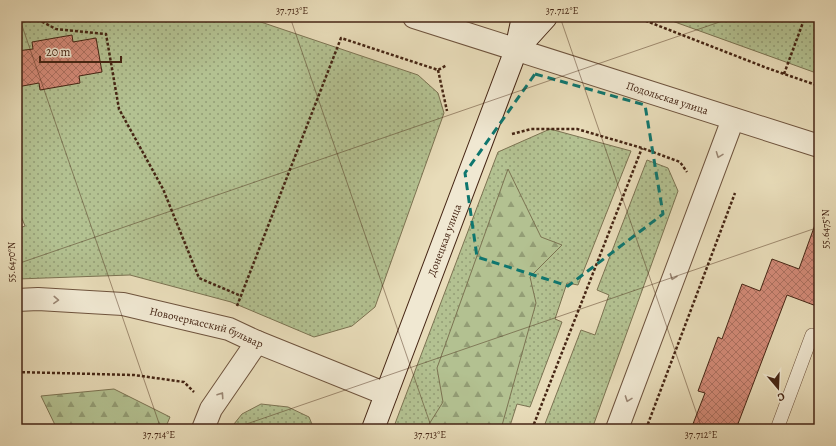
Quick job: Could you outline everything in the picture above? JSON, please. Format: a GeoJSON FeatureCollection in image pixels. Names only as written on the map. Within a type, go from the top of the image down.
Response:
{"type":"FeatureCollection","features":[{"type":"Feature","properties":{"kind":"street"},"geometry":{"type":"LineString","coordinates":[[414,17],[516,50]]}},
{"type":"Feature","properties":{"kind":"street","name":"Донецкая улица"},"geometry":{"type":"LineString","coordinates":[[374,429],[516,50],[523,17]]}},
{"type":"Feature","properties":{"kind":"street","name":"Донецкая улица"},"geometry":{"type":"LineString","coordinates":[[516,50],[546,17]]}},
{"type":"Feature","properties":{"kind":"street","name":"Подольская улица"},"geometry":{"type":"LineString","coordinates":[[516,50],[819,146]]}},
{"type":"Feature","properties":{"kind":"street"},"geometry":{"type":"LineString","coordinates":[[617,429],[733,119]]}},
{"type":"Feature","properties":{"kind":"street","name":"Новочеркасский бульвар"},"geometry":{"type":"LineString","coordinates":[[17,300],[38,299],[123,304],[229,329],[257,342],[386,394]]}},
{"type":"Feature","properties":{"kind":"street"},"geometry":{"type":"LineString","coordinates":[[203,429],[211,409],[257,342]]}},
{"type":"Feature","properties":{"kind":"lane"},"geometry":{"type":"LineString","coordinates":[[778,429],[812,334],[819,337]]}},
{"type":"Feature","properties":{"kind":"path"},"geometry":{"type":"LineString","coordinates":[[33,17],[56,29],[106,34],[119,109],[163,189],[199,278],[241,296]]}},
{"type":"Feature","properties":{"kind":"path"},"geometry":{"type":"LineString","coordinates":[[636,17],[766,68],[819,86]]}},
{"type":"Feature","properties":{"kind":"path"},"geometry":{"type":"LineString","coordinates":[[784,74],[805,17]]}},
{"type":"Feature","properties":{"kind":"path"},"geometry":{"type":"LineString","coordinates":[[229,329],[341,38],[438,70],[447,65]]}},
{"type":"Feature","properties":{"kind":"path"},"geometry":{"type":"LineString","coordinates":[[438,70],[447,111]]}},
{"type":"Feature","properties":{"kind":"path"},"geometry":{"type":"LineString","coordinates":[[512,134],[531,129],[577,129],[642,148],[680,162],[690,177]]}},
{"type":"Feature","properties":{"kind":"path"},"geometry":{"type":"LineString","coordinates":[[532,429],[642,148]]}},
{"type":"Feature","properties":{"kind":"path"},"geometry":{"type":"LineString","coordinates":[[646,429],[735,193]]}},
{"type":"Feature","properties":{"kind":"path"},"geometry":{"type":"LineString","coordinates":[[17,372],[134,375],[184,382],[211,409]]}},
{"type":"Feature","properties":{"kind":"highlighted area"},"geometry":{"type":"Polygon","coordinates":[[[535,74],[645,105],[663,214],[568,286],[477,257],[465,173],[535,74]]]}},
{"type":"Feature","properties":{"kind":"green space"},"geometry":{"type":"Polygon","coordinates":[[[17,17],[246,17],[418,75],[438,93],[444,113],[375,307],[352,326],[314,337],[231,302],[130,275],[17,279],[17,229],[25,226],[17,206],[17,17]]]}},
{"type":"Feature","properties":{"kind":"green space"},"geometry":{"type":"Polygon","coordinates":[[[661,17],[819,17],[819,74],[661,17]]]}},
{"type":"Feature","properties":{"kind":"green space"},"geometry":{"type":"Polygon","coordinates":[[[550,129],[631,151],[578,285],[567,283],[555,319],[562,322],[530,407],[517,404],[509,429],[393,429],[498,152],[550,129]]]}},
{"type":"Feature","properties":{"kind":"green space"},"geometry":{"type":"Polygon","coordinates":[[[647,160],[668,168],[678,191],[592,429],[543,429],[581,330],[595,335],[609,295],[597,290],[647,160]]]}},
{"type":"Feature","properties":{"kind":"green space"},"geometry":{"type":"Polygon","coordinates":[[[508,169],[541,237],[562,245],[530,277],[536,303],[501,429],[426,429],[443,402],[437,368],[508,169]]]}},
{"type":"Feature","properties":{"kind":"green space"},"geometry":{"type":"Polygon","coordinates":[[[114,389],[170,417],[165,429],[57,429],[41,396],[114,389]]]}},
{"type":"Feature","properties":{"kind":"green space"},"geometry":{"type":"Polygon","coordinates":[[[261,404],[288,407],[309,417],[314,429],[230,429],[242,414],[261,404]]]}},
{"type":"Feature","properties":{"kind":"building"},"geometry":{"type":"Polygon","coordinates":[[[72,35],[73,42],[96,38],[102,72],[79,76],[80,83],[40,90],[39,83],[17,87],[17,51],[33,49],[32,42],[72,35]]]}},
{"type":"Feature","properties":{"kind":"building"},"geometry":{"type":"Polygon","coordinates":[[[816,222],[819,223],[819,307],[787,295],[736,429],[691,429],[705,393],[698,391],[718,337],[722,339],[742,284],[760,291],[772,259],[799,269],[816,222]]]}}]}
